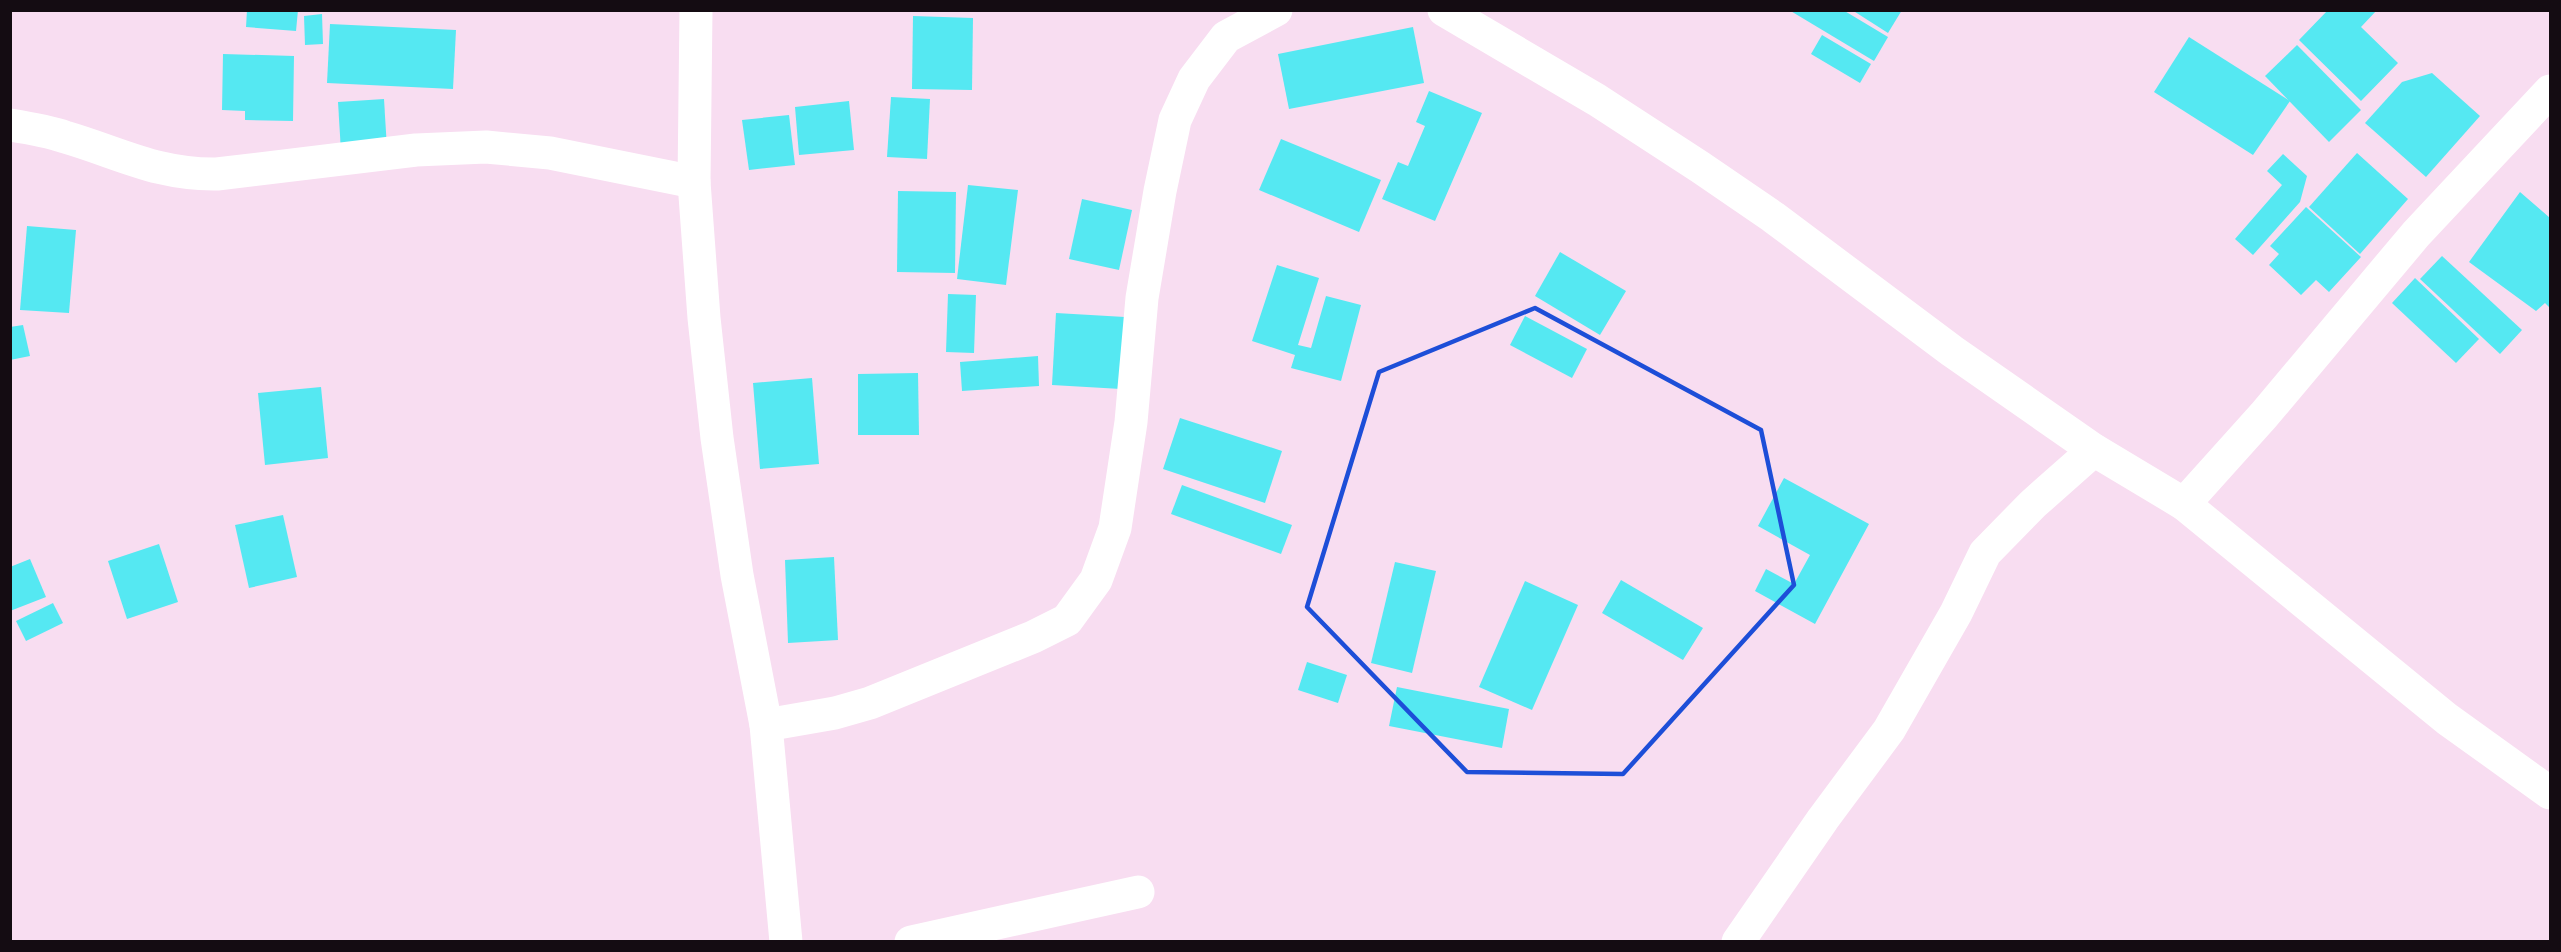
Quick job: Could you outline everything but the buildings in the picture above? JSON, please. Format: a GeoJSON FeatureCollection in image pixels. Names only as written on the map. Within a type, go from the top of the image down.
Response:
{"type":"FeatureCollection","features":[{"type":"Feature","properties":{"kind":"street"},"geometry":{"type":"LineString","coordinates":[[696,10],[694,182],[704,318],[717,438],[737,575],[766,725],[786,942]]}},
{"type":"Feature","properties":{"kind":"street"},"geometry":{"type":"LineString","coordinates":[[766,725],[835,713],[870,703],[1033,637],[1067,620],[1096,580],[1115,528],[1131,422],[1142,298],[1160,190],[1175,120],[1194,79],[1226,37],[1276,10]]}},
{"type":"Feature","properties":{"kind":"street"},"geometry":{"type":"LineString","coordinates":[[1444,10],[1597,100],[1700,166],[1773,217],[1952,351],[2094,450],[2184,504],[2446,719],[2550,793]]}},
{"type":"Feature","properties":{"kind":"street"},"geometry":{"type":"LineString","coordinates":[[2184,504],[2264,415],[2416,234],[2550,92]]}},
{"type":"Feature","properties":{"kind":"street"},"geometry":{"type":"LineString","coordinates":[[10,125],[65,136],[148,166],[189,174],[217,174],[416,150],[486,147],[550,153],[694,182]]}},
{"type":"Feature","properties":{"kind":"street"},"geometry":{"type":"LineString","coordinates":[[1738,942],[1823,819],[1889,730],[1956,613],[1985,553],[2033,504],[2094,450]]}},
{"type":"Feature","properties":{"kind":"street"},"geometry":{"type":"LineString","coordinates":[[910,942],[1138,892]]}},
{"type":"Feature","properties":{"kind":"highlighted area"},"geometry":{"type":"Polygon","coordinates":[[[1535,308],[1761,430],[1794,585],[1623,774],[1467,772],[1307,607],[1379,372],[1535,308]]]}}]}
